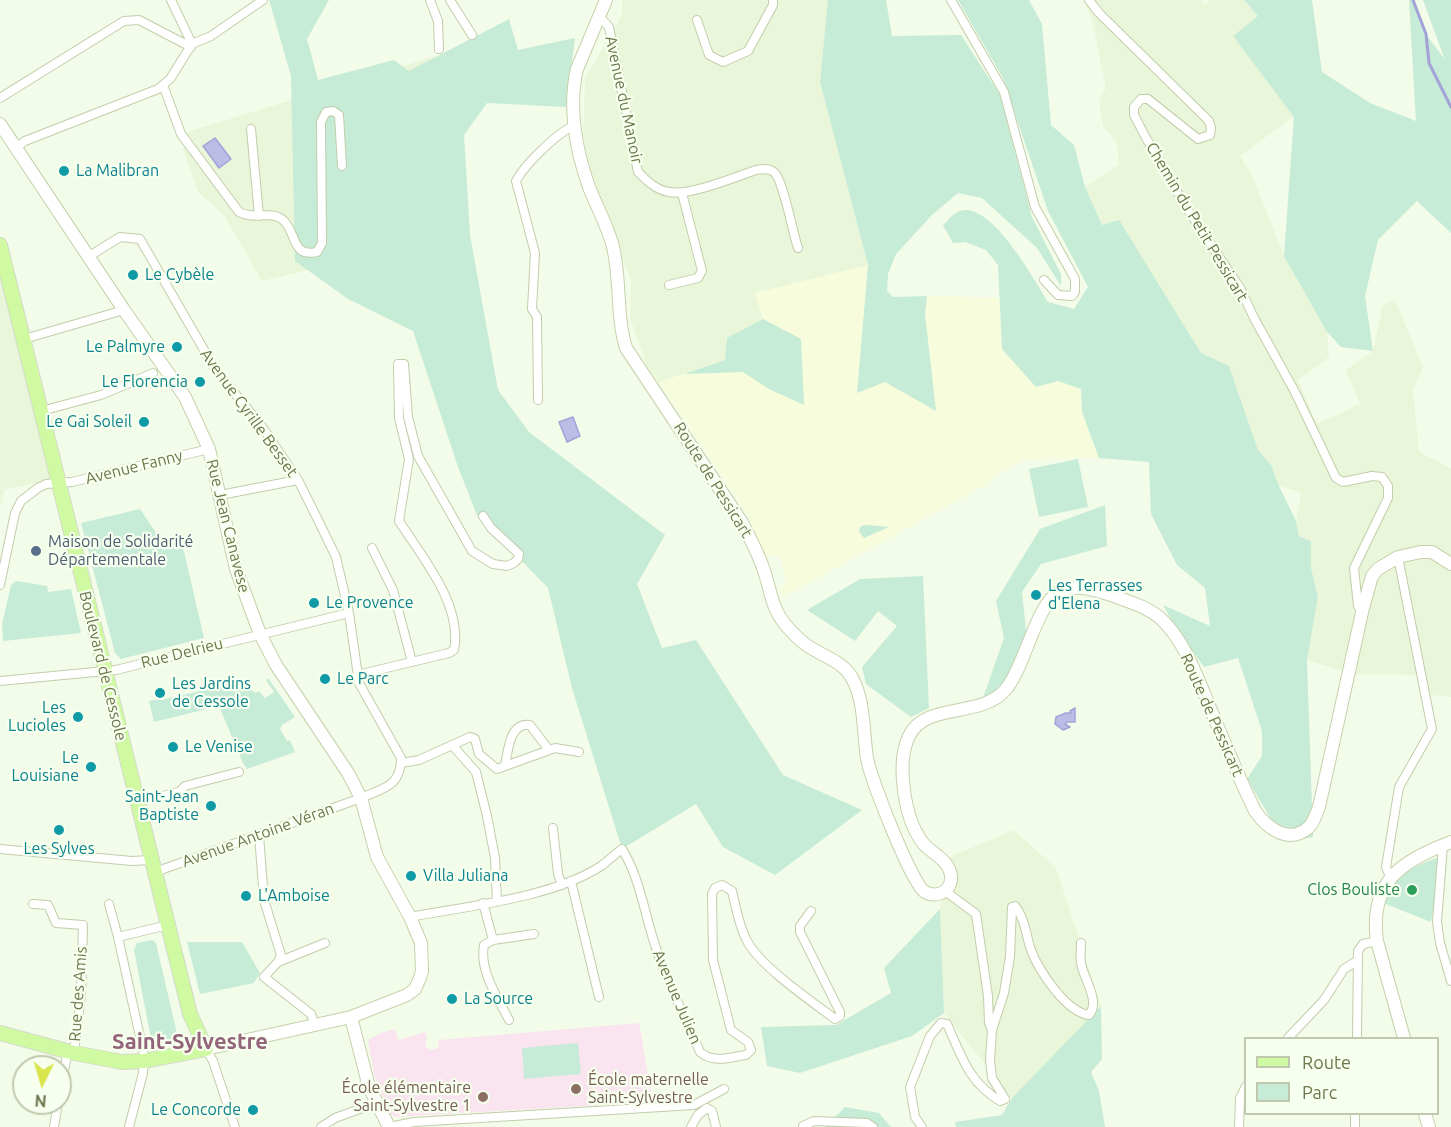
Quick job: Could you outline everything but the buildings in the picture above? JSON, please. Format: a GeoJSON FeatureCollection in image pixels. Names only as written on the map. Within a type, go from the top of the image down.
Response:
{"type":"FeatureCollection","features":[{"type":"Feature","properties":{"kind":"main road","name":"Boulevard de Cessole"},"geometry":{"type":"LineString","coordinates":[[0,248],[190,1014],[206,1049]]}},
{"type":"Feature","properties":{"kind":"main road"},"geometry":{"type":"LineString","coordinates":[[0,1033],[71,1052],[122,1062],[144,1061],[206,1049]]}},
{"type":"Feature","properties":{"kind":"street"},"geometry":{"type":"LineString","coordinates":[[171,0],[192,46]]}},
{"type":"Feature","properties":{"kind":"street"},"geometry":{"type":"LineString","coordinates":[[17,147],[25,141],[163,85],[170,79],[192,46],[211,36],[263,0]]}},
{"type":"Feature","properties":{"kind":"street"},"geometry":{"type":"LineString","coordinates":[[430,0],[438,21],[439,49]]}},
{"type":"Feature","properties":{"kind":"street"},"geometry":{"type":"LineString","coordinates":[[450,0],[472,36]]}},
{"type":"Feature","properties":{"kind":"street"},"geometry":{"type":"LineString","coordinates":[[697,20],[709,55],[723,62],[748,51],[773,0]]}},
{"type":"Feature","properties":{"kind":"street"},"geometry":{"type":"LineString","coordinates":[[951,0],[1004,92],[1035,207],[1075,279],[1075,292],[1071,296],[1058,295],[1044,280]]}},
{"type":"Feature","properties":{"kind":"street","name":"Chemin du Petit Pessicart"},"geometry":{"type":"LineString","coordinates":[[1089,0],[1099,13],[1209,121],[1210,135],[1198,139],[1148,99],[1141,99],[1134,107],[1134,115],[1151,148],[1186,207],[1240,288],[1295,392],[1336,478],[1343,482],[1372,476],[1382,477],[1388,486],[1388,498],[1354,568],[1356,600],[1358,606],[1363,608]]}},
{"type":"Feature","properties":{"kind":"street","name":"Route de Pessicart"},"geometry":{"type":"LineString","coordinates":[[605,1],[577,69],[575,125],[578,153],[612,244],[620,321],[626,348],[741,521],[760,561],[770,597],[780,617],[806,645],[836,662],[851,675],[859,698],[870,769],[910,872],[921,889],[927,893],[940,894],[945,891],[951,880],[949,867],[924,844],[911,819],[903,780],[904,747],[913,729],[920,723],[939,714],[990,703],[1006,690],[1018,670],[1046,606],[1060,591],[1081,588],[1101,592],[1147,609],[1167,626],[1175,635],[1196,674],[1255,811],[1271,829],[1290,835],[1309,828],[1319,807],[1372,576],[1378,569],[1398,557],[1411,553],[1432,552],[1451,564]]}},
{"type":"Feature","properties":{"kind":"street","name":"Avenue du Manoir"},"geometry":{"type":"LineString","coordinates":[[600,17],[609,27],[638,172],[650,184],[667,192],[682,193]]}},
{"type":"Feature","properties":{"kind":"street"},"geometry":{"type":"LineString","coordinates":[[0,98],[124,21],[139,20],[192,46]]}},
{"type":"Feature","properties":{"kind":"street"},"geometry":{"type":"LineString","coordinates":[[163,85],[181,134],[239,212],[245,216],[276,215],[286,222],[300,250],[308,254],[317,252],[322,243],[321,122],[326,112],[333,111],[339,115],[342,166]]}},
{"type":"Feature","properties":{"kind":"street"},"geometry":{"type":"LineString","coordinates":[[0,124],[88,257]]}},
{"type":"Feature","properties":{"kind":"street"},"geometry":{"type":"LineString","coordinates":[[537,400],[537,317],[531,309],[535,253],[516,181],[520,173],[558,136],[575,125]]}},
{"type":"Feature","properties":{"kind":"street"},"geometry":{"type":"LineString","coordinates":[[251,129],[259,216]]}},
{"type":"Feature","properties":{"kind":"street"},"geometry":{"type":"LineString","coordinates":[[669,285],[698,278],[702,271],[682,193],[756,170],[765,169],[775,173],[779,180],[790,216],[790,228],[798,248]]}},
{"type":"Feature","properties":{"kind":"street","name":"Avenue Cyrille Besset"},"geometry":{"type":"LineString","coordinates":[[88,257],[120,237],[140,239],[215,369],[263,428],[298,480],[336,557],[349,613],[358,683],[389,735],[401,758],[401,763]]}},
{"type":"Feature","properties":{"kind":"street","name":"Rue Jean Canavese"},"geometry":{"type":"LineString","coordinates":[[88,257],[185,397],[209,449],[236,570],[260,634],[276,665],[348,773],[361,798]]}},
{"type":"Feature","properties":{"kind":"street"},"geometry":{"type":"LineString","coordinates":[[24,339],[124,310]]}},
{"type":"Feature","properties":{"kind":"street"},"geometry":{"type":"LineString","coordinates":[[357,675],[454,650],[456,638],[456,626],[444,593],[399,521],[410,459],[399,418],[398,364],[404,364],[408,417],[418,456],[472,551],[493,564],[507,566],[514,563],[519,554],[491,528],[483,516]]}},
{"type":"Feature","properties":{"kind":"street"},"geometry":{"type":"LineString","coordinates":[[41,411],[101,395],[153,373]]}},
{"type":"Feature","properties":{"kind":"street","name":"Avenue Fanny"},"geometry":{"type":"LineString","coordinates":[[0,585],[15,513],[21,501],[32,492],[46,484],[72,482],[209,449]]}},
{"type":"Feature","properties":{"kind":"street"},"geometry":{"type":"LineString","coordinates":[[220,495],[298,480]]}},
{"type":"Feature","properties":{"kind":"street"},"geometry":{"type":"LineString","coordinates":[[372,548],[393,590],[412,662]]}},
{"type":"Feature","properties":{"kind":"street"},"geometry":{"type":"LineString","coordinates":[[1390,877],[1386,867],[1399,787],[1432,729],[1398,557]]}},
{"type":"Feature","properties":{"kind":"street","name":"Rue Delrieu"},"geometry":{"type":"LineString","coordinates":[[0,681],[105,672],[349,613]]}},
{"type":"Feature","properties":{"kind":"street"},"geometry":{"type":"LineString","coordinates":[[505,766],[512,736],[517,727],[524,724],[530,725],[549,750]]}},
{"type":"Feature","properties":{"kind":"street"},"geometry":{"type":"LineString","coordinates":[[236,1127],[213,1061],[206,1049],[351,1017],[407,995],[415,989],[420,978],[421,943],[410,917],[377,857],[361,798],[391,784],[401,771],[401,763],[419,759],[470,737],[476,740],[479,754],[497,769],[555,748],[579,752]]}},
{"type":"Feature","properties":{"kind":"street"},"geometry":{"type":"LineString","coordinates":[[452,745],[476,772],[488,816],[495,858],[497,901]]}},
{"type":"Feature","properties":{"kind":"street"},"geometry":{"type":"LineString","coordinates":[[137,802],[179,792],[185,786],[239,772]]}},
{"type":"Feature","properties":{"kind":"street","name":"Avenue Antoine Véran"},"geometry":{"type":"LineString","coordinates":[[0,849],[132,861],[153,866],[259,835],[361,798]]}},
{"type":"Feature","properties":{"kind":"street"},"geometry":{"type":"LineString","coordinates":[[553,828],[558,874],[566,883],[599,997]]}},
{"type":"Feature","properties":{"kind":"street"},"geometry":{"type":"LineString","coordinates":[[259,835],[264,900],[281,955],[278,962],[264,977],[311,1014],[315,1025]]}},
{"type":"Feature","properties":{"kind":"street"},"geometry":{"type":"LineString","coordinates":[[1404,1037],[1377,941],[1378,901],[1390,877],[1416,858],[1447,843]]}},
{"type":"Feature","properties":{"kind":"street"},"geometry":{"type":"LineString","coordinates":[[1447,843],[1437,922],[1440,943],[1451,981]]}},
{"type":"Feature","properties":{"kind":"street","name":"Avenue Julien"},"geometry":{"type":"LineString","coordinates":[[410,917],[530,895],[566,883],[601,866],[622,849],[630,862],[645,906],[655,946],[675,995],[700,1052],[714,1060],[746,1055],[751,1050],[748,1042],[731,1030],[713,960],[712,894],[715,888],[722,885],[732,891],[739,922],[748,943],[759,956],[790,985],[835,1019],[840,1016],[840,1012],[800,932],[800,926],[811,912]]}},
{"type":"Feature","properties":{"kind":"street"},"geometry":{"type":"LineString","coordinates":[[945,891],[976,914],[988,996],[989,1023],[992,1030]]}},
{"type":"Feature","properties":{"kind":"street"},"geometry":{"type":"LineString","coordinates":[[483,903],[493,940]]}},
{"type":"Feature","properties":{"kind":"street","name":"Rue des Amis"},"geometry":{"type":"LineString","coordinates":[[33,904],[48,905],[56,923],[83,925],[81,995],[71,1052]]}},
{"type":"Feature","properties":{"kind":"street"},"geometry":{"type":"LineString","coordinates":[[108,904],[118,937],[143,1049],[143,1074],[129,1127]]}},
{"type":"Feature","properties":{"kind":"street"},"geometry":{"type":"LineString","coordinates":[[922,1127],[915,1117],[910,1093],[911,1079],[919,1066],[930,1036],[941,1023],[947,1024],[975,1082],[1000,1101],[1005,1099],[992,1078],[990,1060],[992,1030],[1004,993],[1010,957],[1012,907],[1017,908],[1031,952],[1045,977],[1065,1002],[1089,1015],[1093,1008],[1092,999],[1081,963],[1081,943]]}},
{"type":"Feature","properties":{"kind":"street"},"geometry":{"type":"LineString","coordinates":[[118,937],[168,925]]}},
{"type":"Feature","properties":{"kind":"street"},"geometry":{"type":"LineString","coordinates":[[509,1020],[484,967],[482,955],[484,945],[493,940],[534,934]]}},
{"type":"Feature","properties":{"kind":"street"},"geometry":{"type":"LineString","coordinates":[[1357,1037],[1360,947],[1377,941]]}},
{"type":"Feature","properties":{"kind":"street"},"geometry":{"type":"LineString","coordinates":[[278,962],[325,943]]}},
{"type":"Feature","properties":{"kind":"street"},"geometry":{"type":"LineString","coordinates":[[1289,1037],[1324,1000],[1344,969],[1358,962]]}},
{"type":"Feature","properties":{"kind":"street"},"geometry":{"type":"LineString","coordinates":[[351,1017],[369,1087],[390,1127],[414,1122],[694,1106],[724,1089]]}},
{"type":"Feature","properties":{"kind":"street"},"geometry":{"type":"LineString","coordinates":[[1239,1127],[1240,1098],[1244,1088]]}},
{"type":"Feature","properties":{"kind":"street"},"geometry":{"type":"LineString","coordinates":[[321,1127],[334,1118],[376,1103]]}},
{"type":"Feature","properties":{"kind":"street"},"geometry":{"type":"LineString","coordinates":[[691,1127],[698,1115],[706,1108],[712,1111],[716,1127]]}},
{"type":"Feature","properties":{"kind":"street"},"geometry":{"type":"LineString","coordinates":[[804,1127],[802,1126],[814,1121],[867,1123],[873,1127]]}},
{"type":"Feature","properties":{"kind":"shaded area"},"geometry":{"type":"Polygon","coordinates":[[[622,0],[828,0],[820,82],[868,265],[756,293],[763,319],[728,338],[725,360],[659,382],[647,366],[630,318],[631,281],[589,167],[583,135],[585,78],[622,15],[622,0]]]}},
{"type":"Feature","properties":{"kind":"shaded area"},"geometry":{"type":"Polygon","coordinates":[[[1083,0],[1200,0],[1205,5],[1210,0],[1244,0],[1259,16],[1233,36],[1294,116],[1240,156],[1253,177],[1284,256],[1327,332],[1329,357],[1298,380],[1317,424],[1360,404],[1346,370],[1373,351],[1383,305],[1395,300],[1423,367],[1413,389],[1419,452],[1451,468],[1451,697],[1421,694],[1417,675],[1353,674],[1307,660],[1318,597],[1311,568],[1311,541],[1299,536],[1296,521],[1301,492],[1279,486],[1271,465],[1258,450],[1229,366],[1201,353],[1119,221],[1102,225],[1085,187],[1119,165],[1117,143],[1103,126],[1099,99],[1106,88],[1092,19],[1083,0]]]}},
{"type":"Feature","properties":{"kind":"shaded area"},"geometry":{"type":"Polygon","coordinates":[[[469,46],[497,91],[430,176],[374,254],[262,281],[224,215],[198,192],[183,148],[192,143],[187,132],[469,46]]]}},
{"type":"Feature","properties":{"kind":"shaded area"},"geometry":{"type":"Polygon","coordinates":[[[0,243],[56,478],[4,490],[0,509],[0,243]]]}},
{"type":"Feature","properties":{"kind":"shaded area"},"geometry":{"type":"Polygon","coordinates":[[[868,265],[857,393],[925,314],[927,296],[999,298],[1002,349],[1058,381],[1081,389],[1082,412],[1099,458],[1025,459],[985,485],[783,597],[780,589],[786,583],[780,556],[766,557],[746,512],[659,382],[725,360],[727,338],[763,319],[755,293],[868,265]]]}},
{"type":"Feature","properties":{"kind":"shaded area"},"geometry":{"type":"Polygon","coordinates":[[[1014,830],[1056,868],[1101,1006],[1012,1098],[944,1013],[940,909],[950,857],[1014,830]]]}},
{"type":"Feature","properties":{"kind":"shaded area"},"geometry":{"type":"Polygon","coordinates":[[[639,1023],[653,1102],[395,1117],[390,1114],[374,1075],[368,1040],[395,1029],[398,1040],[425,1032],[427,1037],[425,1046],[431,1050],[438,1048],[439,1040],[639,1023]]]}},
{"type":"Feature","properties":{"kind":"green space"},"geometry":{"type":"Polygon","coordinates":[[[269,0],[329,0],[307,39],[318,80],[394,60],[409,71],[509,19],[518,50],[575,38],[566,107],[487,103],[464,135],[470,235],[498,390],[529,432],[665,535],[637,584],[662,648],[696,640],[783,775],[862,810],[775,875],[723,847],[696,804],[622,849],[572,688],[548,588],[477,515],[458,467],[413,331],[348,299],[295,261],[291,76],[269,0]]]}},
{"type":"Feature","properties":{"kind":"green space"},"geometry":{"type":"Polygon","coordinates":[[[828,0],[886,0],[892,36],[961,35],[1000,95],[1032,217],[1061,274],[1061,286],[1037,248],[982,198],[958,193],[932,215],[896,254],[888,274],[887,291],[893,297],[927,296],[925,314],[936,411],[885,382],[857,393],[868,265],[820,82],[828,0]]]}},
{"type":"Feature","properties":{"kind":"green space"},"geometry":{"type":"Polygon","coordinates":[[[958,0],[1029,0],[1042,24],[1051,125],[1074,145],[1085,187],[1102,225],[1119,220],[1201,353],[1229,366],[1258,450],[1271,465],[1296,521],[1299,536],[1311,541],[1311,568],[1318,597],[1307,660],[1313,837],[1285,842],[1247,779],[1262,756],[1262,731],[1238,658],[1204,667],[1177,630],[1163,605],[1210,626],[1205,588],[1177,565],[1151,514],[1149,462],[1099,458],[1082,412],[1081,389],[1058,381],[1036,387],[1002,349],[998,265],[986,250],[965,242],[953,243],[943,225],[962,210],[977,213],[989,221],[1013,247],[1048,302],[1074,309],[1088,287],[1048,211],[1003,78],[958,0]]]}},
{"type":"Feature","properties":{"kind":"green space"},"geometry":{"type":"Polygon","coordinates":[[[1244,0],[1312,0],[1322,72],[1370,103],[1416,121],[1409,0],[1413,0],[1426,34],[1445,60],[1423,0],[1451,0],[1451,233],[1417,201],[1378,240],[1365,296],[1373,351],[1341,347],[1327,332],[1284,256],[1294,117],[1233,36],[1258,16],[1244,0]]]}},
{"type":"Feature","properties":{"kind":"green space"},"geometry":{"type":"Polygon","coordinates":[[[763,319],[801,339],[804,405],[769,389],[743,372],[684,374],[725,360],[727,338],[763,319]]]}},
{"type":"Feature","properties":{"kind":"green space"},"geometry":{"type":"Polygon","coordinates":[[[1078,459],[1088,507],[1039,517],[1029,469],[1078,459]]]}},
{"type":"Feature","properties":{"kind":"green space"},"geometry":{"type":"Polygon","coordinates":[[[1105,505],[1107,546],[1041,564],[1022,592],[1027,639],[1004,690],[983,698],[1004,638],[996,601],[1040,529],[1105,505]]]}},
{"type":"Feature","properties":{"kind":"green space"},"geometry":{"type":"Polygon","coordinates":[[[140,509],[163,543],[182,543],[204,638],[121,659],[115,653],[81,523],[140,509]]]}},
{"type":"Feature","properties":{"kind":"green space"},"geometry":{"type":"Polygon","coordinates":[[[864,525],[889,527],[864,538],[859,532],[860,527],[864,525]]]}},
{"type":"Feature","properties":{"kind":"green space"},"geometry":{"type":"Polygon","coordinates":[[[923,576],[929,708],[911,717],[866,684],[862,667],[897,626],[878,611],[855,641],[807,610],[860,579],[923,576]]]}},
{"type":"Feature","properties":{"kind":"green space"},"geometry":{"type":"Polygon","coordinates":[[[16,581],[47,586],[48,592],[71,589],[81,633],[3,641],[2,624],[11,585],[16,581]]]}},
{"type":"Feature","properties":{"kind":"green space"},"geometry":{"type":"Polygon","coordinates":[[[268,678],[295,717],[282,725],[280,729],[287,741],[290,740],[295,752],[247,769],[219,706],[154,722],[149,701],[247,680],[251,690],[256,693],[259,691],[265,698],[274,692],[266,680],[268,678]]]}},
{"type":"Feature","properties":{"kind":"green space","name":"Clos Bouliste"},"geometry":{"type":"Polygon","coordinates":[[[1436,858],[1442,860],[1431,922],[1383,903],[1397,879],[1436,858]]]}},
{"type":"Feature","properties":{"kind":"green space"},"geometry":{"type":"Polygon","coordinates":[[[940,909],[944,1013],[912,1036],[800,1073],[767,1066],[761,1027],[836,1025],[891,993],[884,968],[940,909]]]}},
{"type":"Feature","properties":{"kind":"green space"},"geometry":{"type":"Polygon","coordinates":[[[152,940],[156,943],[178,1038],[174,1044],[158,1048],[152,1044],[134,950],[137,943],[152,940]]]}},
{"type":"Feature","properties":{"kind":"green space"},"geometry":{"type":"Polygon","coordinates":[[[187,942],[242,942],[260,973],[254,983],[200,994],[187,942]]]}},
{"type":"Feature","properties":{"kind":"green space"},"geometry":{"type":"Polygon","coordinates":[[[1101,1006],[1102,1059],[1091,1072],[1099,1091],[1105,1127],[956,1127],[955,1122],[1002,1115],[1012,1098],[1101,1006]]]}},
{"type":"Feature","properties":{"kind":"green space"},"geometry":{"type":"Polygon","coordinates":[[[578,1043],[581,1074],[524,1079],[522,1048],[578,1043]]]}},
{"type":"Feature","properties":{"kind":"green space"},"geometry":{"type":"Polygon","coordinates":[[[845,1107],[879,1113],[891,1127],[825,1127],[845,1107]]]}},
{"type":"Feature","properties":{"kind":"water"},"geometry":{"type":"Polygon","coordinates":[[[215,138],[231,159],[219,168],[203,146],[215,138]]]}},
{"type":"Feature","properties":{"kind":"water"},"geometry":{"type":"Polygon","coordinates":[[[573,417],[580,436],[567,442],[559,422],[573,417]]]}},
{"type":"Feature","properties":{"kind":"water"},"geometry":{"type":"Polygon","coordinates":[[[1075,708],[1075,722],[1065,724],[1070,727],[1063,730],[1055,724],[1056,717],[1071,713],[1070,711],[1075,708]]]}},
{"type":"Feature","properties":{"kind":"waterway"},"geometry":{"type":"LineString","coordinates":[[1413,0],[1426,34],[1429,63],[1451,107]]}},
{"type":"Feature","properties":{"kind":"place","name":"La Malibran"},"geometry":{"type":"Point","coordinates":[64,171]}},
{"type":"Feature","properties":{"kind":"place","name":"Le Cybèle"},"geometry":{"type":"Point","coordinates":[133,275]}},
{"type":"Feature","properties":{"kind":"place","name":"Le Palmyre"},"geometry":{"type":"Point","coordinates":[177,347]}},
{"type":"Feature","properties":{"kind":"place","name":"Le Florencia"},"geometry":{"type":"Point","coordinates":[200,382]}},
{"type":"Feature","properties":{"kind":"place","name":"Le Gai Soleil"},"geometry":{"type":"Point","coordinates":[144,422]}},
{"type":"Feature","properties":{"kind":"place","name":"Maison de Solidarité Départementale"},"geometry":{"type":"Point","coordinates":[36,551]}},
{"type":"Feature","properties":{"kind":"place","name":"Les Terrasses d'Elena"},"geometry":{"type":"Point","coordinates":[1036,595]}},
{"type":"Feature","properties":{"kind":"place","name":"Le Provence"},"geometry":{"type":"Point","coordinates":[314,603]}},
{"type":"Feature","properties":{"kind":"place","name":"Le Parc"},"geometry":{"type":"Point","coordinates":[325,679]}},
{"type":"Feature","properties":{"kind":"place","name":"Les Jardins de Cessole"},"geometry":{"type":"Point","coordinates":[160,693]}},
{"type":"Feature","properties":{"kind":"place","name":"Les Lucioles"},"geometry":{"type":"Point","coordinates":[78,717]}},
{"type":"Feature","properties":{"kind":"place","name":"Le Venise"},"geometry":{"type":"Point","coordinates":[173,747]}},
{"type":"Feature","properties":{"kind":"place","name":"Le Louisiane"},"geometry":{"type":"Point","coordinates":[91,767]}},
{"type":"Feature","properties":{"kind":"place","name":"Saint-Jean Baptiste"},"geometry":{"type":"Point","coordinates":[211,806]}},
{"type":"Feature","properties":{"kind":"place","name":"Les Sylves"},"geometry":{"type":"Point","coordinates":[59,830]}},
{"type":"Feature","properties":{"kind":"place","name":"Villa Juliana"},"geometry":{"type":"Point","coordinates":[411,876]}},
{"type":"Feature","properties":{"kind":"place","name":"Clos Bouliste"},"geometry":{"type":"Point","coordinates":[1412,890]}},
{"type":"Feature","properties":{"kind":"place","name":"L'Amboise"},"geometry":{"type":"Point","coordinates":[246,896]}},
{"type":"Feature","properties":{"kind":"place","name":"La Source"},"geometry":{"type":"Point","coordinates":[452,999]}},
{"type":"Feature","properties":{"kind":"place","name":"École maternelle Saint-Sylvestre"},"geometry":{"type":"Point","coordinates":[576,1089]}},
{"type":"Feature","properties":{"kind":"place","name":"École élémentaire Saint-Sylvestre 1"},"geometry":{"type":"Point","coordinates":[483,1097]}},
{"type":"Feature","properties":{"kind":"place","name":"Le Concorde"},"geometry":{"type":"Point","coordinates":[253,1110]}},
{"type":"Feature","properties":{"kind":"district","name":"Saint-Sylvestre"},"geometry":{"type":"Point","coordinates":[190,1042]}}]}
